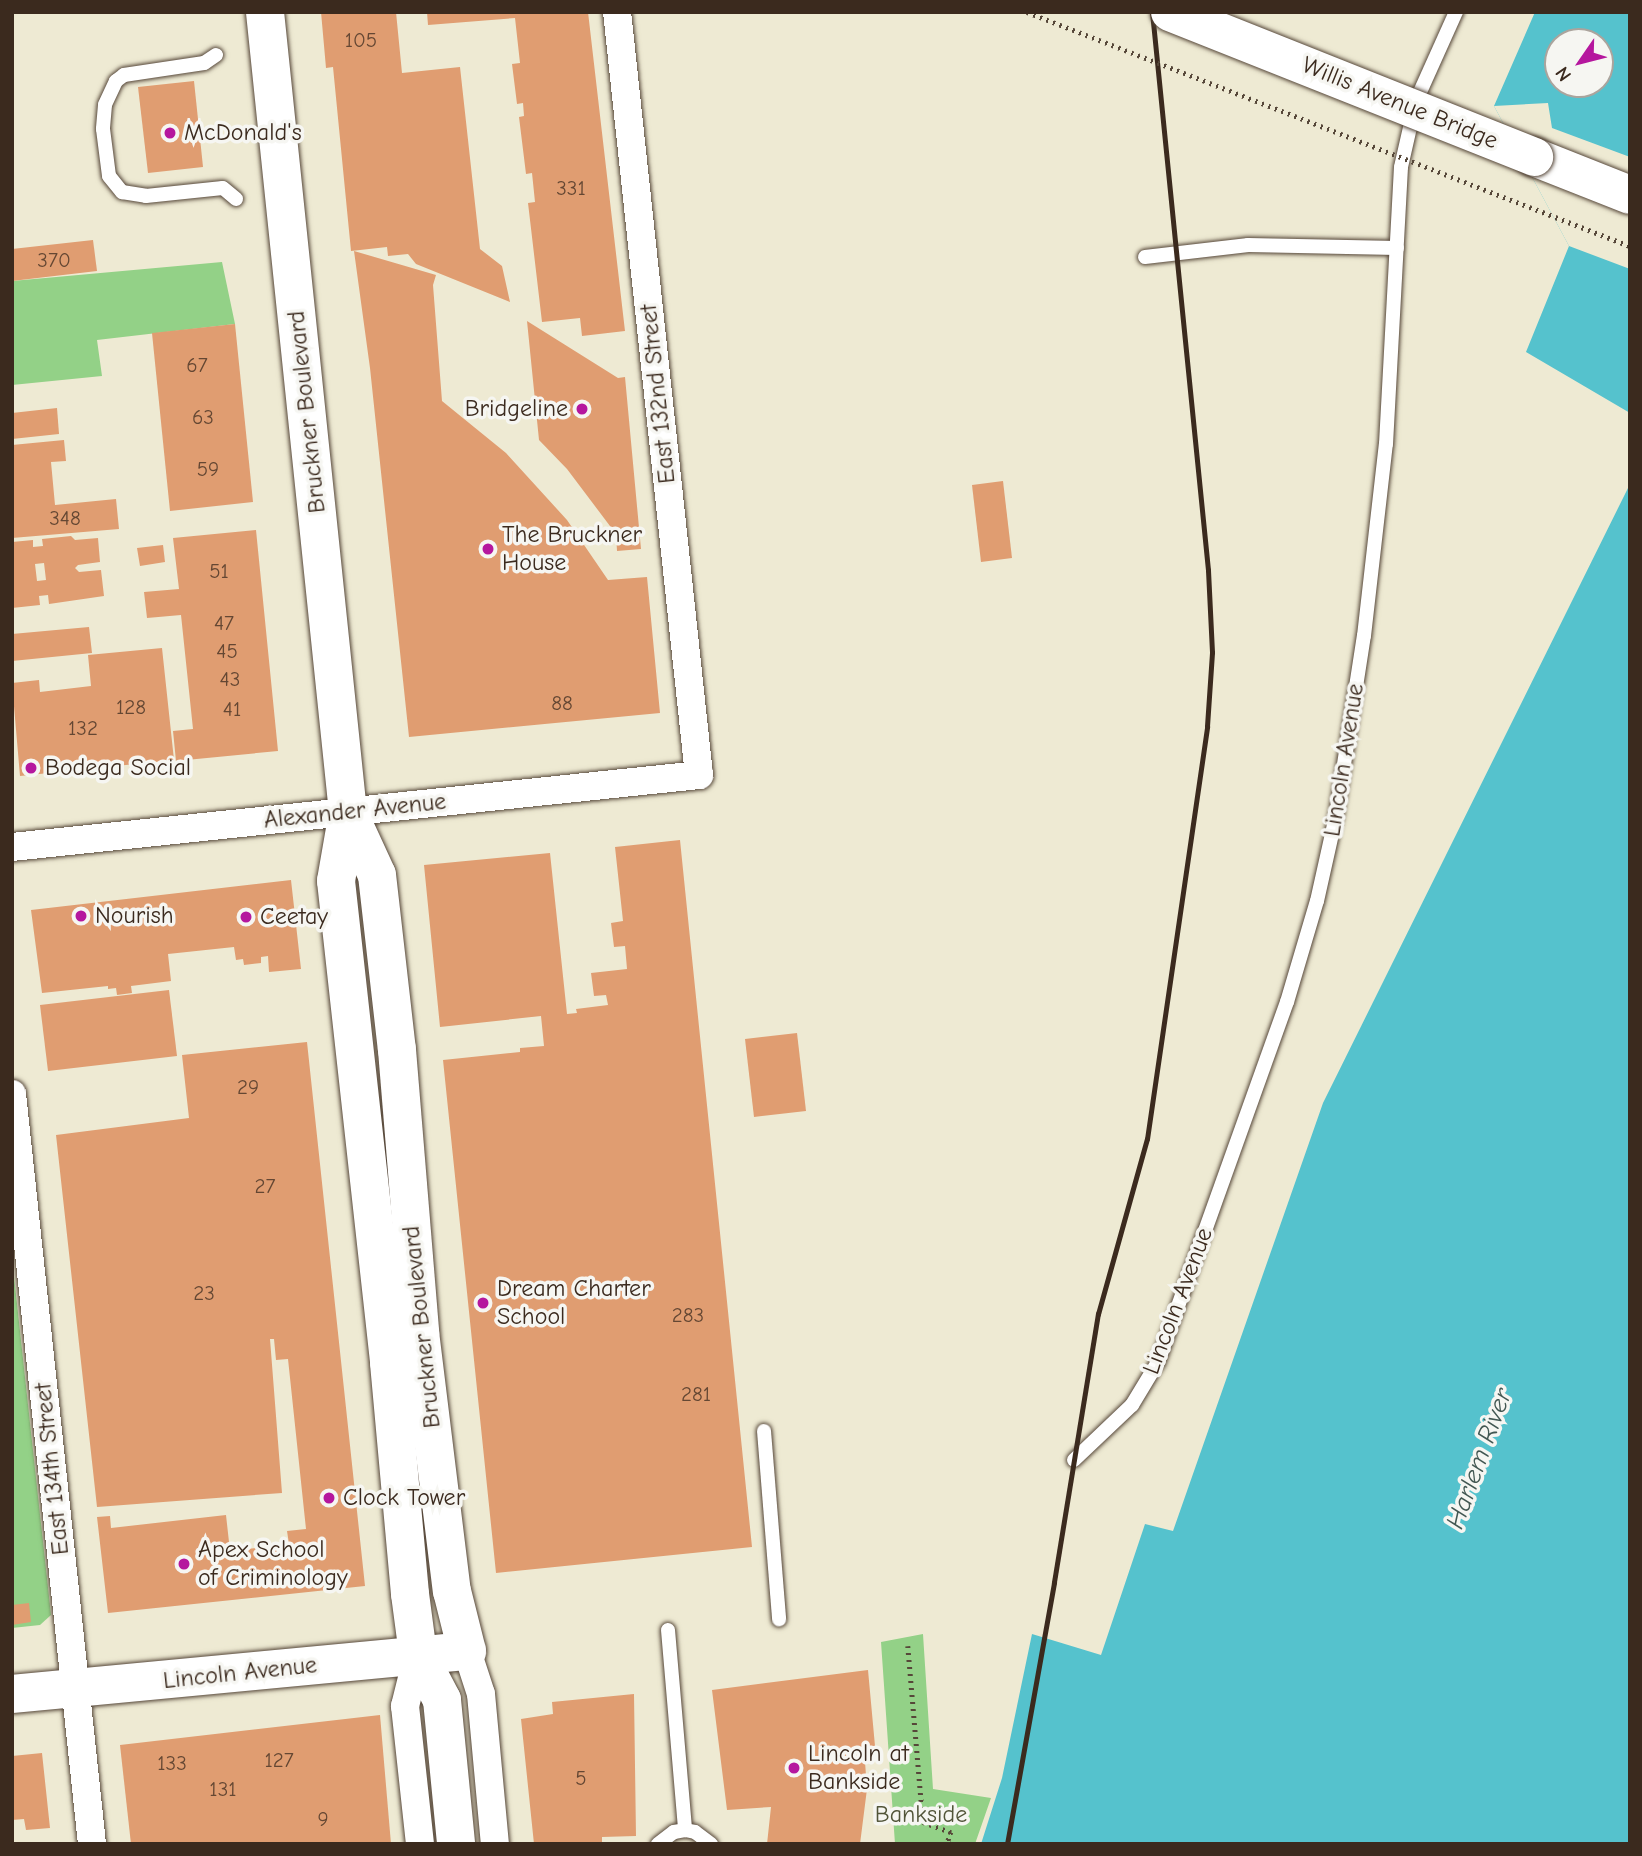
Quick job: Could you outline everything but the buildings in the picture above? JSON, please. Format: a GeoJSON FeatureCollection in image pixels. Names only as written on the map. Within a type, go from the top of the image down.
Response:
{"type":"FeatureCollection","features":[{"type":"Feature","properties":{"kind":"main road","name":"Bruckner Boulevard"},"geometry":{"type":"LineString","coordinates":[[265,12],[348,812],[336,881],[418,1654]]}},
{"type":"Feature","properties":{"kind":"main road","name":"Willis Avenue Bridge"},"geometry":{"type":"LineString","coordinates":[[1170,12],[1630,195]]}},
{"type":"Feature","properties":{"kind":"main road","name":"Bruckner Boulevard"},"geometry":{"type":"LineString","coordinates":[[348,812],[377,875],[397,1050],[420,1332],[452,1591],[467,1651]]}},
{"type":"Feature","properties":{"kind":"main road","name":"Lincoln Avenue"},"geometry":{"type":"LineString","coordinates":[[12,1694],[467,1651]]}},
{"type":"Feature","properties":{"kind":"main road"},"geometry":{"type":"LineString","coordinates":[[418,1654],[442,1700],[454,1826]]}},
{"type":"Feature","properties":{"kind":"street","name":"East 132nd Street"},"geometry":{"type":"LineString","coordinates":[[617,12],[699,775]]}},
{"type":"Feature","properties":{"kind":"street","name":"Alexander Avenue"},"geometry":{"type":"LineString","coordinates":[[12,846],[699,775]]}},
{"type":"Feature","properties":{"kind":"street","name":"East 134th Street"},"geometry":{"type":"LineString","coordinates":[[12,1094],[92,1844]]}},
{"type":"Feature","properties":{"kind":"street","name":"Bruckner Boulevard"},"geometry":{"type":"LineString","coordinates":[[467,1651],[481,1694],[495,1844]]}},
{"type":"Feature","properties":{"kind":"street","name":"Bruckner Boulevard"},"geometry":{"type":"LineString","coordinates":[[418,1654],[405,1706],[420,1844]]}},
{"type":"Feature","properties":{"kind":"lane","name":"Lincoln Avenue"},"geometry":{"type":"LineString","coordinates":[[1074,1460],[1132,1405],[1158,1362],[1279,1025],[1314,912],[1336,816],[1364,636],[1390,397],[1401,167],[1407,134],[1424,78],[1456,12]]}},
{"type":"Feature","properties":{"kind":"lane"},"geometry":{"type":"LineString","coordinates":[[216,55],[204,63],[124,75],[116,81],[105,106],[103,129],[109,176],[122,192],[146,196],[223,188],[236,199]]}},
{"type":"Feature","properties":{"kind":"lane"},"geometry":{"type":"LineString","coordinates":[[1145,257],[1248,245],[1397,248]]}},
{"type":"Feature","properties":{"kind":"lane"},"geometry":{"type":"LineString","coordinates":[[764,1431],[779,1619]]}},
{"type":"Feature","properties":{"kind":"lane"},"geometry":{"type":"LineString","coordinates":[[668,1630],[685,1830]]}},
{"type":"Feature","properties":{"kind":"lane"},"geometry":{"type":"LineString","coordinates":[[657,1844],[665,1836],[685,1830],[704,1837],[711,1844]]}},
{"type":"Feature","properties":{"kind":"path"},"geometry":{"type":"LineString","coordinates":[[1027,12],[1630,246]]}},
{"type":"Feature","properties":{"kind":"path"},"geometry":{"type":"LineString","coordinates":[[908,1646],[923,1822],[951,1832],[947,1844]]}},
{"type":"Feature","properties":{"kind":"green space"},"geometry":{"type":"Polygon","coordinates":[[[222,262],[235,324],[97,340],[102,376],[12,385],[12,281],[222,262]]]}},
{"type":"Feature","properties":{"kind":"green space"},"geometry":{"type":"Polygon","coordinates":[[[12,1258],[51,1615],[40,1625],[12,1628],[12,1258]]]}},
{"type":"Feature","properties":{"kind":"green space","name":"Bankside"},"geometry":{"type":"Polygon","coordinates":[[[923,1634],[933,1789],[991,1798],[975,1844],[895,1844],[881,1642],[923,1634]]]}},
{"type":"Feature","properties":{"kind":"water"},"geometry":{"type":"Polygon","coordinates":[[[1535,12],[1630,12],[1630,413],[1526,352],[1569,246],[1494,106],[1535,12]]]}},
{"type":"Feature","properties":{"kind":"water","name":"Harlem River"},"geometry":{"type":"Polygon","coordinates":[[[1630,484],[1630,1844],[981,1844],[1002,1778],[1032,1634],[1101,1655],[1145,1524],[1173,1531],[1323,1103],[1630,484]]]}},
{"type":"Feature","properties":{"kind":"pier"},"geometry":{"type":"Polygon","coordinates":[[[1548,103],[1552,128],[1630,157],[1630,269],[1569,246],[1494,106],[1548,103]]]}},
{"type":"Feature","properties":{"kind":"railway"},"geometry":{"type":"LineString","coordinates":[[1007,1844],[1098,1314],[1147,1139],[1207,726],[1212,652],[1208,570],[1152,12]]}},
{"type":"Feature","properties":{"kind":"place","name":"McDonald's"},"geometry":{"type":"Point","coordinates":[170,133]}},
{"type":"Feature","properties":{"kind":"place","name":"Bridgeline"},"geometry":{"type":"Point","coordinates":[582,409]}},
{"type":"Feature","properties":{"kind":"place","name":"The Bruckner House"},"geometry":{"type":"Point","coordinates":[488,549]}},
{"type":"Feature","properties":{"kind":"place","name":"Bodega Social"},"geometry":{"type":"Point","coordinates":[31,768]}},
{"type":"Feature","properties":{"kind":"place","name":"Nourish"},"geometry":{"type":"Point","coordinates":[81,916]}},
{"type":"Feature","properties":{"kind":"place","name":"Ceetay"},"geometry":{"type":"Point","coordinates":[246,917]}},
{"type":"Feature","properties":{"kind":"place","name":"Dream Charter School"},"geometry":{"type":"Point","coordinates":[483,1303]}},
{"type":"Feature","properties":{"kind":"place","name":"Clock Tower"},"geometry":{"type":"Point","coordinates":[329,1498]}},
{"type":"Feature","properties":{"kind":"place","name":"Apex School of Criminology"},"geometry":{"type":"Point","coordinates":[184,1564]}},
{"type":"Feature","properties":{"kind":"place","name":"Lincoln at Bankside"},"geometry":{"type":"Point","coordinates":[794,1768]}}]}
